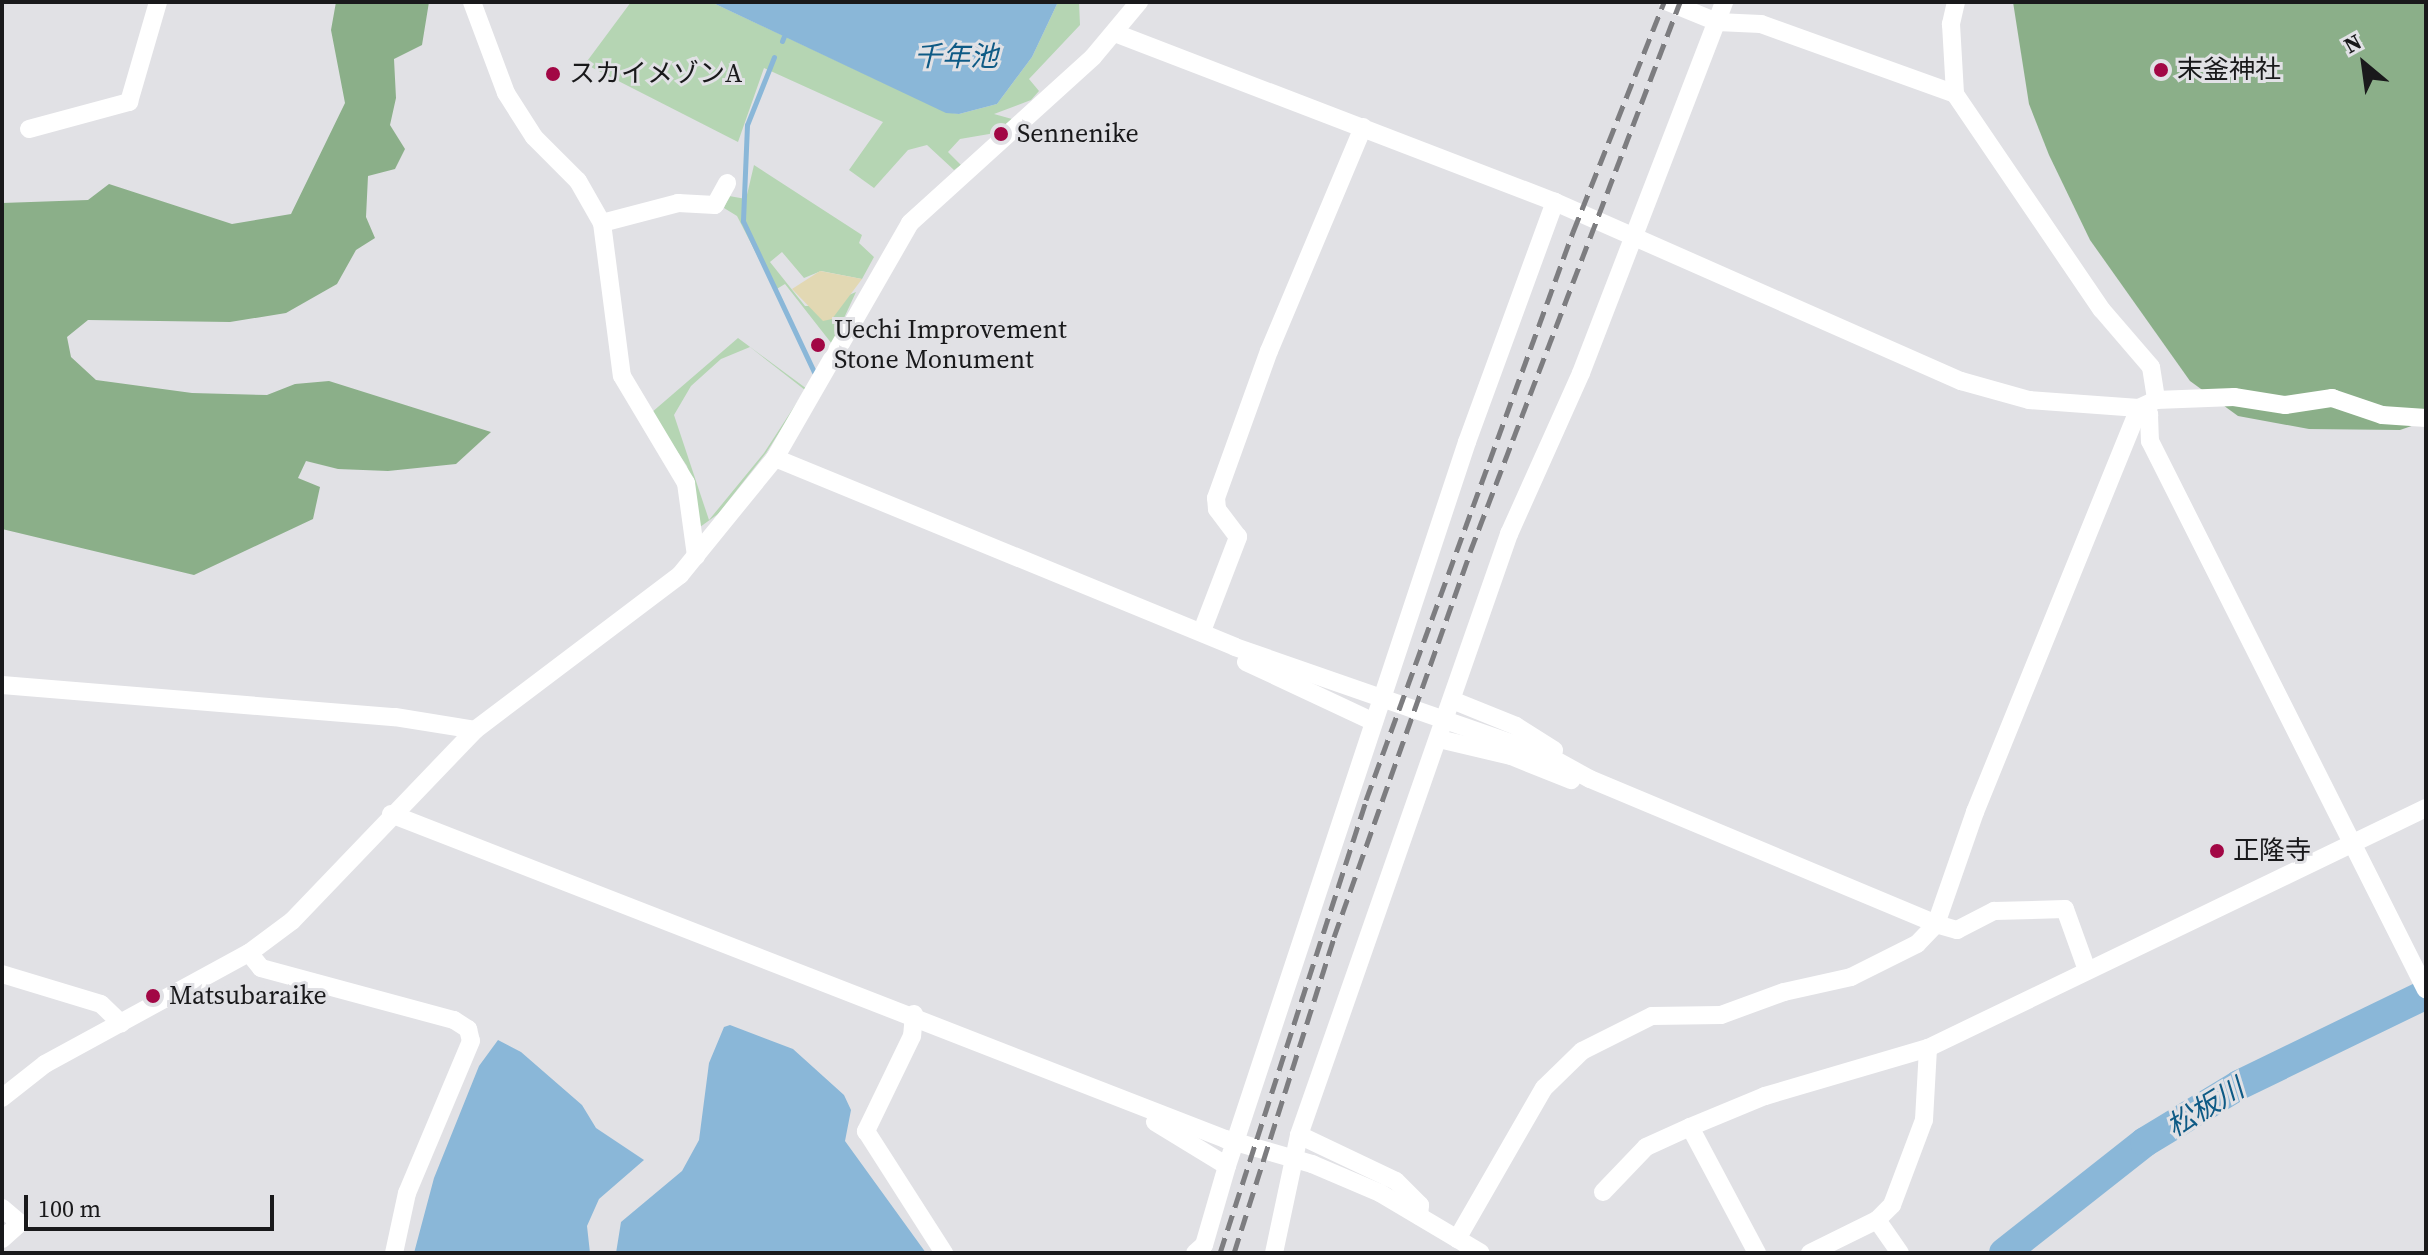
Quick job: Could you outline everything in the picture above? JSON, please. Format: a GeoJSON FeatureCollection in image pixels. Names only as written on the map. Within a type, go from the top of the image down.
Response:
{"type":"FeatureCollection","features":[{"type":"Feature","properties":{"kind":"street"},"geometry":{"type":"LineString","coordinates":[[29,129],[129,102],[158,2]]}},
{"type":"Feature","properties":{"kind":"street"},"geometry":{"type":"LineString","coordinates":[[472,2],[506,93],[534,137],[578,181],[602,223],[622,376],[686,483],[696,556]]}},
{"type":"Feature","properties":{"kind":"street"},"geometry":{"type":"LineString","coordinates":[[2,1098],[45,1064],[249,953],[292,921],[391,814],[475,730],[680,575],[775,458],[910,223],[1115,33],[1139,2]]}},
{"type":"Feature","properties":{"kind":"street"},"geometry":{"type":"LineString","coordinates":[[1457,1239],[1544,1088],[1582,1051],[1652,1016],[1721,1015],[1784,992],[1851,977],[1917,944],[1936,924],[1975,812],[2147,404],[2151,367],[2102,310],[2031,210],[1996,147],[1955,94],[1761,24],[1714,20],[1668,2]]}},
{"type":"Feature","properties":{"kind":"street"},"geometry":{"type":"LineString","coordinates":[[1274,1253],[1299,1135],[1509,534],[1581,373],[1626,234],[1724,2]]}},
{"type":"Feature","properties":{"kind":"street"},"geometry":{"type":"LineString","coordinates":[[1955,94],[1951,24],[1956,2]]}},
{"type":"Feature","properties":{"kind":"street"},"geometry":{"type":"LineString","coordinates":[[1115,33],[1556,203],[1961,381],[2029,400],[2147,404],[2234,397],[2285,405],[2332,398],[2382,415],[2426,418]]}},
{"type":"Feature","properties":{"kind":"street"},"geometry":{"type":"LineString","coordinates":[[1202,631],[1238,537],[1217,509],[1216,498],[1269,351],[1363,127]]}},
{"type":"Feature","properties":{"kind":"street"},"geometry":{"type":"LineString","coordinates":[[602,223],[678,203],[715,205],[727,183]]}},
{"type":"Feature","properties":{"kind":"street"},"geometry":{"type":"LineString","coordinates":[[1195,1253],[1204,1245],[1227,1166],[1374,722],[1556,203]]}},
{"type":"Feature","properties":{"kind":"street"},"geometry":{"type":"LineString","coordinates":[[2147,404],[2150,441],[2425,988]]}},
{"type":"Feature","properties":{"kind":"street"},"geometry":{"type":"LineString","coordinates":[[775,458],[1235,647],[1372,696],[1455,721],[1548,756],[1590,779],[1936,924],[1957,930],[1994,911],[2065,909],[2087,970]]}},
{"type":"Feature","properties":{"kind":"street"},"geometry":{"type":"LineString","coordinates":[[1235,647],[1232,655],[1374,722]]}},
{"type":"Feature","properties":{"kind":"street"},"geometry":{"type":"LineString","coordinates":[[2,685],[395,717],[475,730]]}},
{"type":"Feature","properties":{"kind":"street"},"geometry":{"type":"LineString","coordinates":[[1452,700],[1516,726],[1590,779]]}},
{"type":"Feature","properties":{"kind":"street"},"geometry":{"type":"LineString","coordinates":[[1439,739],[1511,756],[1584,785],[1590,779]]}},
{"type":"Feature","properties":{"kind":"street"},"geometry":{"type":"LineString","coordinates":[[1603,1192],[1646,1147],[1765,1096],[1928,1048],[2355,845],[2426,808]]}},
{"type":"Feature","properties":{"kind":"street"},"geometry":{"type":"LineString","coordinates":[[391,814],[914,1014],[1225,1139],[1312,1164],[1419,1216],[1481,1253]]}},
{"type":"Feature","properties":{"kind":"street"},"geometry":{"type":"LineString","coordinates":[[249,953],[261,968],[454,1020],[468,1029],[471,1041],[407,1193],[394,1253]]}},
{"type":"Feature","properties":{"kind":"street"},"geometry":{"type":"LineString","coordinates":[[2,974],[101,1004],[121,1023]]}},
{"type":"Feature","properties":{"kind":"street"},"geometry":{"type":"LineString","coordinates":[[914,1014],[912,1036],[866,1131],[944,1253]]}},
{"type":"Feature","properties":{"kind":"street"},"geometry":{"type":"LineString","coordinates":[[1810,1253],[1877,1220],[1892,1205],[1924,1120],[1928,1048]]}},
{"type":"Feature","properties":{"kind":"street"},"geometry":{"type":"LineString","coordinates":[[1115,1097],[1227,1166]]}},
{"type":"Feature","properties":{"kind":"street"},"geometry":{"type":"LineString","coordinates":[[1690,1127],[1757,1253]]}},
{"type":"Feature","properties":{"kind":"street"},"geometry":{"type":"LineString","coordinates":[[1299,1135],[1396,1181],[1420,1205],[1419,1216]]}},
{"type":"Feature","properties":{"kind":"street"},"geometry":{"type":"LineString","coordinates":[[2,1208],[20,1223],[2,1239]]}},
{"type":"Feature","properties":{"kind":"street"},"geometry":{"type":"LineString","coordinates":[[1877,1220],[1900,1253]]}},
{"type":"Feature","properties":{"kind":"green space"},"geometry":{"type":"Polygon","coordinates":[[[336,2],[429,2],[422,45],[394,59],[396,98],[390,125],[405,149],[395,169],[368,176],[366,217],[375,238],[356,250],[337,284],[286,313],[230,322],[88,320],[67,337],[71,357],[96,380],[192,393],[267,395],[295,384],[329,381],[491,432],[456,464],[388,471],[338,469],[306,461],[298,478],[320,487],[313,519],[194,575],[2,529],[2,203],[88,200],[109,184],[232,224],[291,214],[345,103],[331,30],[336,2]]]}},
{"type":"Feature","properties":{"kind":"green space"},"geometry":{"type":"Polygon","coordinates":[[[631,2],[711,2],[946,112],[959,114],[997,104],[1032,57],[1058,2],[1079,2],[1080,25],[1029,79],[1039,91],[1031,100],[994,114],[1012,119],[995,133],[960,139],[948,152],[961,165],[954,170],[927,145],[908,150],[874,188],[849,170],[883,122],[764,68],[738,142],[585,64],[631,2]]]}},
{"type":"Feature","properties":{"kind":"green space"},"geometry":{"type":"Polygon","coordinates":[[[2013,2],[2426,2],[2426,421],[2400,430],[2309,429],[2238,416],[2190,381],[2090,240],[2049,155],[2029,104],[2013,2]]]}},
{"type":"Feature","properties":{"kind":"green space"},"geometry":{"type":"Polygon","coordinates":[[[754,165],[862,235],[859,243],[874,257],[862,279],[821,271],[804,278],[782,252],[770,262],[805,306],[840,306],[844,297],[856,292],[832,344],[785,284],[775,290],[737,216],[724,208],[729,196],[746,199],[754,165]]]}},
{"type":"Feature","properties":{"kind":"green space"},"geometry":{"type":"Polygon","coordinates":[[[738,338],[807,389],[766,453],[718,514],[700,527],[687,466],[651,413],[738,338]],[[750,347],[721,359],[691,386],[674,415],[709,520],[764,453],[805,390],[750,347]]]}},
{"type":"Feature","properties":{"kind":"sand"},"geometry":{"type":"Polygon","coordinates":[[[820,271],[862,279],[832,319],[823,321],[792,289],[820,271]]]}},
{"type":"Feature","properties":{"kind":"water","name":"千年池"},"geometry":{"type":"Polygon","coordinates":[[[711,2],[1058,2],[1032,57],[997,104],[959,114],[946,113],[711,2]]]}},
{"type":"Feature","properties":{"kind":"water"},"geometry":{"type":"Polygon","coordinates":[[[730,1025],[793,1049],[844,1095],[851,1110],[845,1141],[926,1253],[616,1253],[621,1222],[682,1171],[699,1140],[709,1063],[724,1027],[730,1025]]]}},
{"type":"Feature","properties":{"kind":"water"},"geometry":{"type":"Polygon","coordinates":[[[498,1040],[521,1052],[582,1105],[596,1128],[644,1160],[599,1199],[587,1226],[590,1253],[414,1253],[434,1178],[479,1066],[498,1040]]]}},
{"type":"Feature","properties":{"kind":"waterway"},"geometry":{"type":"LineString","coordinates":[[782,41],[784,36]]}},
{"type":"Feature","properties":{"kind":"waterway"},"geometry":{"type":"LineString","coordinates":[[774,57],[747,125],[743,221],[814,372]]}},
{"type":"Feature","properties":{"kind":"waterway","name":"松板川"},"geometry":{"type":"LineString","coordinates":[[2004,1253],[2145,1142],[2239,1085],[2426,994]]}},
{"type":"Feature","properties":{"kind":"railway"},"geometry":{"type":"LineString","coordinates":[[1220,1253],[1366,800],[1573,232],[1664,2]]}},
{"type":"Feature","properties":{"kind":"railway"},"geometry":{"type":"LineString","coordinates":[[1234,1253],[1334,937],[1470,552],[1680,2]]}},
{"type":"Feature","properties":{"kind":"place","name":"末釜神社"},"geometry":{"type":"Point","coordinates":[2161,70]}},
{"type":"Feature","properties":{"kind":"place","name":"スカイメゾンA"},"geometry":{"type":"Point","coordinates":[553,74]}},
{"type":"Feature","properties":{"kind":"place","name":"Sennenike"},"geometry":{"type":"Point","coordinates":[1001,134]}},
{"type":"Feature","properties":{"kind":"place","name":"Uechi Improvement Stone Monument"},"geometry":{"type":"Point","coordinates":[818,345]}},
{"type":"Feature","properties":{"kind":"place","name":"正隆寺"},"geometry":{"type":"Point","coordinates":[2217,851]}},
{"type":"Feature","properties":{"kind":"place","name":"Matsubaraike"},"geometry":{"type":"Point","coordinates":[153,996]}}]}
